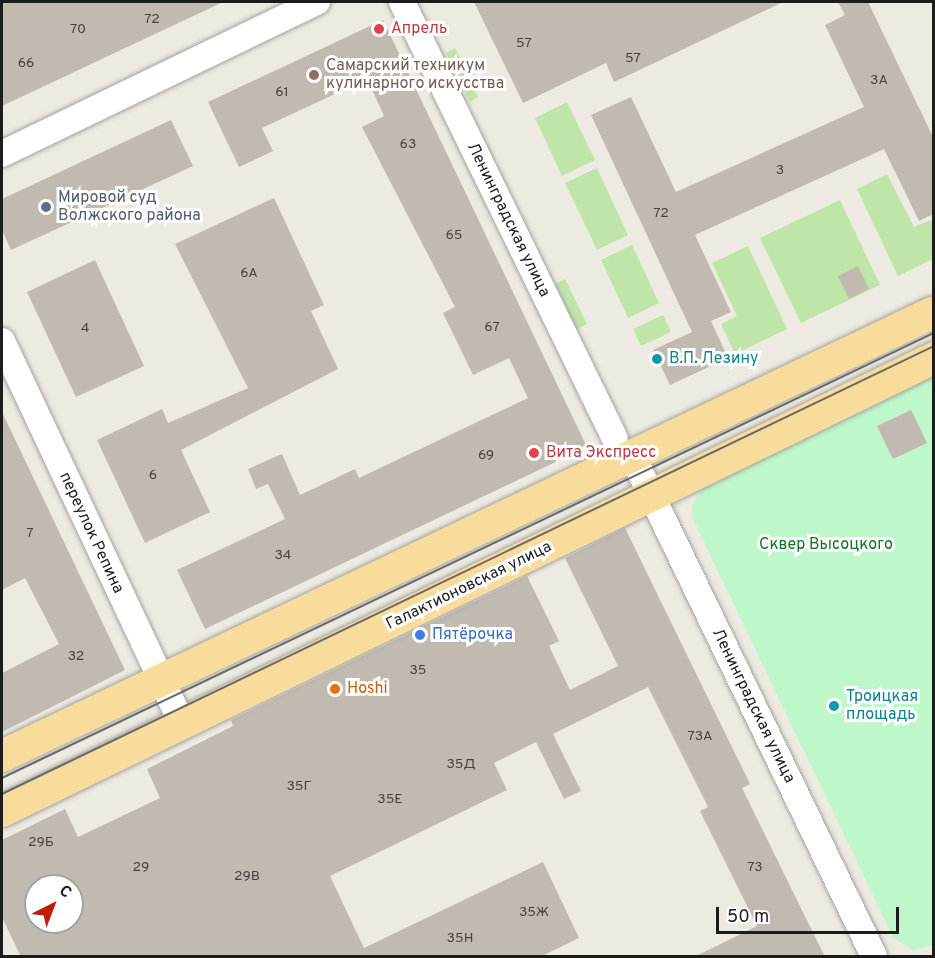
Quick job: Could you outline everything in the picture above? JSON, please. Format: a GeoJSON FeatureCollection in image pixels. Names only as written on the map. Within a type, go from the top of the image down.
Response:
{"type":"FeatureCollection","features":[{"type":"Feature","properties":{"kind":"main road"},"geometry":{"type":"LineString","coordinates":[[2,756],[160,680],[623,447],[933,312]]}},
{"type":"Feature","properties":{"kind":"main road","name":"Галактионовская улица"},"geometry":{"type":"LineString","coordinates":[[2,811],[653,497],[933,358]]}},
{"type":"Feature","properties":{"kind":"street"},"geometry":{"type":"LineString","coordinates":[[2,154],[317,2]]}},
{"type":"Feature","properties":{"kind":"street","name":"Ленинградская улица"},"geometry":{"type":"LineString","coordinates":[[402,2],[623,447],[653,497],[874,957]]}},
{"type":"Feature","properties":{"kind":"street","name":"переулок Репина"},"geometry":{"type":"LineString","coordinates":[[2,340],[182,724]]}},
{"type":"Feature","properties":{"kind":"green space"},"geometry":{"type":"Polygon","coordinates":[[[455,48],[478,97],[470,102],[446,53],[455,48]]]}},
{"type":"Feature","properties":{"kind":"green space"},"geometry":{"type":"Polygon","coordinates":[[[567,102],[595,160],[562,176],[535,118],[567,102]]]}},
{"type":"Feature","properties":{"kind":"green space"},"geometry":{"type":"Polygon","coordinates":[[[597,168],[628,235],[597,250],[565,183],[597,168]]]}},
{"type":"Feature","properties":{"kind":"green space"},"geometry":{"type":"Polygon","coordinates":[[[887,174],[914,227],[931,220],[933,226],[933,259],[898,276],[857,189],[887,174]]]}},
{"type":"Feature","properties":{"kind":"green space"},"geometry":{"type":"Polygon","coordinates":[[[840,200],[880,285],[801,323],[760,238],[840,200]]]}},
{"type":"Feature","properties":{"kind":"green space"},"geometry":{"type":"Polygon","coordinates":[[[632,245],[659,303],[628,318],[601,260],[632,245]]]}},
{"type":"Feature","properties":{"kind":"green space"},"geometry":{"type":"Polygon","coordinates":[[[748,246],[787,329],[735,354],[721,324],[737,316],[712,263],[748,246]]]}},
{"type":"Feature","properties":{"kind":"green space"},"geometry":{"type":"Polygon","coordinates":[[[565,279],[587,324],[577,329],[555,284],[565,279]]]}},
{"type":"Feature","properties":{"kind":"green space"},"geometry":{"type":"Polygon","coordinates":[[[663,315],[671,332],[641,346],[633,329],[663,315]]]}},
{"type":"Feature","properties":{"kind":"green space","name":"Сквер Высоцкого"},"geometry":{"type":"Polygon","coordinates":[[[933,376],[933,945],[912,950],[893,937],[693,519],[692,505],[707,481],[933,376]]]}},
{"type":"Feature","properties":{"kind":"building"},"geometry":{"type":"Polygon","coordinates":[[[2,2],[223,2],[2,106],[2,2]]]}},
{"type":"Feature","properties":{"kind":"building"},"geometry":{"type":"Polygon","coordinates":[[[474,2],[783,2],[614,82],[606,63],[523,103],[474,2]]]}},
{"type":"Feature","properties":{"kind":"building"},"geometry":{"type":"Polygon","coordinates":[[[838,2],[868,2],[933,137],[933,214],[919,221],[884,149],[695,235],[731,312],[711,321],[728,358],[670,385],[653,350],[692,332],[591,115],[631,97],[676,192],[864,107],[825,25],[845,15],[838,2]]]}},
{"type":"Feature","properties":{"kind":"building"},"geometry":{"type":"Polygon","coordinates":[[[383,20],[587,447],[205,629],[177,570],[285,519],[268,484],[256,489],[248,469],[282,454],[300,495],[355,469],[359,478],[528,398],[509,358],[473,375],[443,313],[455,307],[362,127],[384,116],[367,79],[262,128],[273,151],[239,167],[208,102],[383,20]]]}},
{"type":"Feature","properties":{"kind":"building"},"geometry":{"type":"Polygon","coordinates":[[[171,120],[193,166],[11,250],[2,230],[2,199],[171,120]]]}},
{"type":"Feature","properties":{"kind":"building"},"geometry":{"type":"Polygon","coordinates":[[[274,198],[324,305],[311,311],[338,369],[181,450],[210,512],[145,543],[97,440],[162,409],[168,423],[248,388],[175,244],[274,198]]]}},
{"type":"Feature","properties":{"kind":"building"},"geometry":{"type":"Polygon","coordinates":[[[95,260],[144,366],[76,397],[27,292],[95,260]]]}},
{"type":"Feature","properties":{"kind":"building"},"geometry":{"type":"Polygon","coordinates":[[[858,266],[869,289],[849,299],[838,276],[858,266]]]}},
{"type":"Feature","properties":{"kind":"building"},"geometry":{"type":"Polygon","coordinates":[[[911,410],[927,443],[893,459],[877,426],[911,410]]]}},
{"type":"Feature","properties":{"kind":"building"},"geometry":{"type":"Polygon","coordinates":[[[2,412],[125,670],[2,732],[2,673],[59,644],[25,578],[2,590],[2,412]]]}},
{"type":"Feature","properties":{"kind":"building"},"geometry":{"type":"Polygon","coordinates":[[[625,528],[750,784],[742,788],[825,957],[694,957],[757,926],[700,811],[708,807],[648,687],[553,734],[581,791],[564,799],[536,742],[494,763],[507,790],[330,876],[364,948],[543,862],[579,938],[540,957],[21,957],[2,917],[2,840],[65,809],[78,837],[160,798],[147,769],[233,726],[231,720],[527,576],[559,641],[549,646],[570,690],[618,666],[565,558],[625,528]]]}},
{"type":"Feature","properties":{"kind":"tram line"},"geometry":{"type":"LineString","coordinates":[[2,778],[934,333]]}},
{"type":"Feature","properties":{"kind":"tram line"},"geometry":{"type":"LineString","coordinates":[[2,794],[934,346]]}},
{"type":"Feature","properties":{"kind":"place","name":"Апрель"},"geometry":{"type":"Point","coordinates":[379,29]}},
{"type":"Feature","properties":{"kind":"place","name":"Самарский техникум кулинарного искусства"},"geometry":{"type":"Point","coordinates":[314,75]}},
{"type":"Feature","properties":{"kind":"place","name":"Мировой суд Волжского района"},"geometry":{"type":"Point","coordinates":[46,207]}},
{"type":"Feature","properties":{"kind":"place","name":"В.П. Лезину"},"geometry":{"type":"Point","coordinates":[657,359]}},
{"type":"Feature","properties":{"kind":"place","name":"Вита Экспресс"},"geometry":{"type":"Point","coordinates":[534,453]}},
{"type":"Feature","properties":{"kind":"place","name":"Пятёрочка"},"geometry":{"type":"Point","coordinates":[420,635]}},
{"type":"Feature","properties":{"kind":"place","name":"Hoshi"},"geometry":{"type":"Point","coordinates":[335,689]}},
{"type":"Feature","properties":{"kind":"place","name":"Троицкая площадь"},"geometry":{"type":"Point","coordinates":[834,706]}}]}
